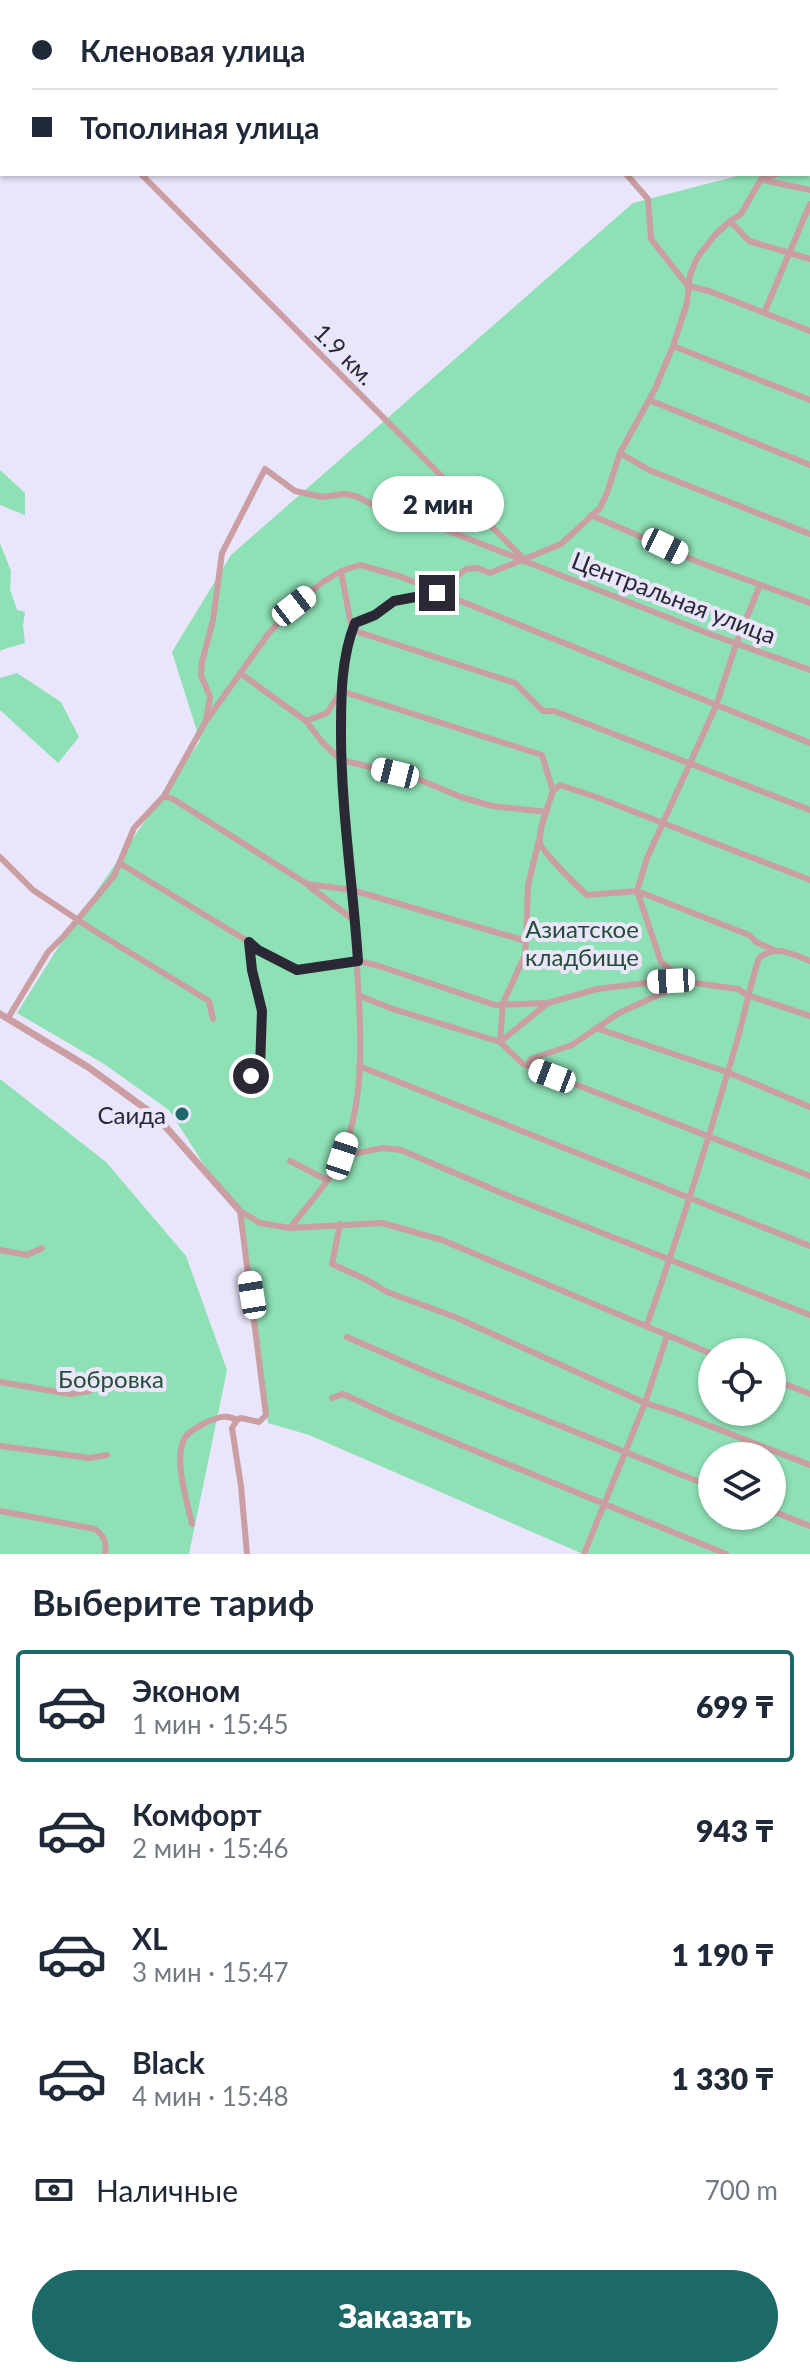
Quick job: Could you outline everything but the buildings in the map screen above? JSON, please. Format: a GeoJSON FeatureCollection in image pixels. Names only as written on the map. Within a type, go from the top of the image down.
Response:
{"type":"FeatureCollection","features":[{"type":"Feature","properties":{"kind":"street","name":"1.9 км."},"geometry":{"type":"LineString","coordinates":[[143,176],[523,559]]}},
{"type":"Feature","properties":{"kind":"street"},"geometry":{"type":"LineString","coordinates":[[628,176],[648,199],[651,239],[688,286],[709,291],[810,331]]}},
{"type":"Feature","properties":{"kind":"street"},"geometry":{"type":"LineString","coordinates":[[290,1228],[336,1169],[355,1116],[360,996],[344,822],[341,691],[355,623],[375,615],[394,601],[437,593],[466,569],[477,568],[490,573],[561,544],[600,508],[620,453],[649,400],[673,346],[697,258],[715,235],[741,214],[761,179],[771,176]]}},
{"type":"Feature","properties":{"kind":"street"},"geometry":{"type":"LineString","coordinates":[[761,179],[810,190]]}},
{"type":"Feature","properties":{"kind":"street"},"geometry":{"type":"LineString","coordinates":[[764,313],[810,204]]}},
{"type":"Feature","properties":{"kind":"street"},"geometry":{"type":"LineString","coordinates":[[730,221],[749,241],[810,259]]}},
{"type":"Feature","properties":{"kind":"street"},"geometry":{"type":"LineString","coordinates":[[673,346],[810,400]]}},
{"type":"Feature","properties":{"kind":"street"},"geometry":{"type":"LineString","coordinates":[[649,400],[810,465]]}},
{"type":"Feature","properties":{"kind":"street"},"geometry":{"type":"LineString","coordinates":[[620,453],[649,470],[810,534]]}},
{"type":"Feature","properties":{"kind":"street","name":"Центральная улица"},"geometry":{"type":"LineString","coordinates":[[206,721],[210,697],[201,675],[202,662],[213,620],[222,553],[265,469],[295,491],[322,497],[356,496],[810,670]]}},
{"type":"Feature","properties":{"kind":"street"},"geometry":{"type":"LineString","coordinates":[[591,515],[698,562],[810,603]]}},
{"type":"Feature","properties":{"kind":"street"},"geometry":{"type":"LineString","coordinates":[[698,1348],[442,1240],[382,1223],[290,1228],[260,1223],[240,1211],[157,1117],[88,1067],[4,1016],[48,952],[104,890],[121,864],[134,828],[164,796],[206,721],[269,633],[294,606],[341,571],[360,565],[399,576],[810,743]]}},
{"type":"Feature","properties":{"kind":"street"},"geometry":{"type":"LineString","coordinates":[[341,571],[352,630]]}},
{"type":"Feature","properties":{"kind":"street"},"geometry":{"type":"LineString","coordinates":[[687,982],[661,962],[637,891],[647,858],[716,706],[760,585]]}},
{"type":"Feature","properties":{"kind":"street"},"geometry":{"type":"LineString","coordinates":[[352,630],[515,683],[543,711],[554,711],[810,810]]}},
{"type":"Feature","properties":{"kind":"street"},"geometry":{"type":"LineString","coordinates":[[240,673],[306,721],[341,760],[413,777],[492,806],[547,812]]}},
{"type":"Feature","properties":{"kind":"street"},"geometry":{"type":"LineString","coordinates":[[306,721],[330,710],[341,691]]}},
{"type":"Feature","properties":{"kind":"street"},"geometry":{"type":"LineString","coordinates":[[341,691],[542,755],[553,791],[528,885],[525,955],[503,1003],[500,1042]]}},
{"type":"Feature","properties":{"kind":"street"},"geometry":{"type":"LineString","coordinates":[[553,791],[560,785],[810,880]]}},
{"type":"Feature","properties":{"kind":"street"},"geometry":{"type":"LineString","coordinates":[[164,796],[307,884],[355,921]]}},
{"type":"Feature","properties":{"kind":"street"},"geometry":{"type":"LineString","coordinates":[[539,840],[542,850],[587,895],[637,891],[749,935],[756,942],[774,950],[810,961]]}},
{"type":"Feature","properties":{"kind":"street"},"geometry":{"type":"LineString","coordinates":[[0,857],[33,890],[209,1001],[213,1019]]}},
{"type":"Feature","properties":{"kind":"street"},"geometry":{"type":"LineString","coordinates":[[121,864],[258,950],[297,970],[357,961],[495,1005],[548,1003],[597,989],[654,982],[687,982],[738,989],[747,995],[810,1016]]}},
{"type":"Feature","properties":{"kind":"street"},"geometry":{"type":"LineString","coordinates":[[307,884],[352,890],[526,941]]}},
{"type":"Feature","properties":{"kind":"street"},"geometry":{"type":"LineString","coordinates":[[249,942],[262,1011],[260,1068],[251,1076]]}},
{"type":"Feature","properties":{"kind":"street"},"geometry":{"type":"LineString","coordinates":[[646,1327],[671,1259],[738,1038],[759,958],[756,942]]}},
{"type":"Feature","properties":{"kind":"street"},"geometry":{"type":"LineString","coordinates":[[759,958],[774,950]]}},
{"type":"Feature","properties":{"kind":"street"},"geometry":{"type":"LineString","coordinates":[[528,1066],[531,1059],[572,1045],[619,1013],[687,982]]}},
{"type":"Feature","properties":{"kind":"street"},"geometry":{"type":"LineString","coordinates":[[360,996],[500,1042],[523,1064],[810,1176]]}},
{"type":"Feature","properties":{"kind":"street"},"geometry":{"type":"LineString","coordinates":[[500,1042],[548,1003]]}},
{"type":"Feature","properties":{"kind":"street"},"geometry":{"type":"LineString","coordinates":[[596,1028],[727,1072],[810,1107]]}},
{"type":"Feature","properties":{"kind":"street"},"geometry":{"type":"LineString","coordinates":[[359,1066],[810,1246]]}},
{"type":"Feature","properties":{"kind":"street"},"geometry":{"type":"LineString","coordinates":[[342,1156],[383,1148],[401,1150],[810,1315]]}},
{"type":"Feature","properties":{"kind":"street"},"geometry":{"type":"LineString","coordinates":[[290,1161],[327,1180]]}},
{"type":"Feature","properties":{"kind":"street"},"geometry":{"type":"LineString","coordinates":[[192,1524],[179,1460],[183,1441],[189,1432],[222,1416],[259,1422],[266,1415],[240,1211]]}},
{"type":"Feature","properties":{"kind":"street"},"geometry":{"type":"LineString","coordinates":[[340,1224],[332,1264],[339,1268],[387,1292],[455,1317],[645,1403],[810,1465]]}},
{"type":"Feature","properties":{"kind":"street"},"geometry":{"type":"LineString","coordinates":[[0,1250],[27,1255],[42,1248]]}},
{"type":"Feature","properties":{"kind":"street"},"geometry":{"type":"LineString","coordinates":[[584,1554],[645,1403],[667,1336]]}},
{"type":"Feature","properties":{"kind":"street"},"geometry":{"type":"LineString","coordinates":[[347,1337],[698,1482]]}},
{"type":"Feature","properties":{"kind":"street"},"geometry":{"type":"LineString","coordinates":[[0,1382],[70,1394],[90,1391]]}},
{"type":"Feature","properties":{"kind":"street"},"geometry":{"type":"LineString","coordinates":[[786,1385],[810,1394]]}},
{"type":"Feature","properties":{"kind":"street"},"geometry":{"type":"LineString","coordinates":[[332,1398],[343,1394],[726,1554]]}},
{"type":"Feature","properties":{"kind":"street"},"geometry":{"type":"LineString","coordinates":[[237,1420],[232,1428],[247,1554]]}},
{"type":"Feature","properties":{"kind":"street"},"geometry":{"type":"LineString","coordinates":[[0,1446],[81,1458],[107,1455]]}},
{"type":"Feature","properties":{"kind":"street"},"geometry":{"type":"LineString","coordinates":[[0,1511],[95,1529],[105,1541],[105,1554]]}},
{"type":"Feature","properties":{"kind":"street"},"geometry":{"type":"LineString","coordinates":[[786,1517],[810,1526]]}},
{"type":"Feature","properties":{"kind":"green space","name":"Азиатское кладбище"},"geometry":{"type":"Polygon","coordinates":[[[737,176],[810,176],[810,1554],[583,1554],[309,1435],[268,1423],[240,1211],[203,1163],[169,1110],[104,1064],[17,1013],[57,949],[200,741],[172,652],[231,555],[633,203],[737,176]]]}},
{"type":"Feature","properties":{"kind":"green space"},"geometry":{"type":"Polygon","coordinates":[[[0,470],[25,493],[25,515],[0,505],[0,470]]]}},
{"type":"Feature","properties":{"kind":"green space"},"geometry":{"type":"Polygon","coordinates":[[[0,543],[11,571],[10,589],[17,610],[25,612],[25,643],[0,652],[0,543]]]}},
{"type":"Feature","properties":{"kind":"green space"},"geometry":{"type":"Polygon","coordinates":[[[17,673],[61,702],[79,737],[58,763],[0,710],[0,678],[17,673]]]}},
{"type":"Feature","properties":{"kind":"green space","name":"Бобровка"},"geometry":{"type":"Polygon","coordinates":[[[0,1079],[106,1162],[186,1256],[227,1370],[189,1554],[0,1554],[0,1079]]]}},
{"type":"Feature","properties":{"kind":"place","name":"Саида"},"geometry":{"type":"Point","coordinates":[182,1114]}},
{"type":"Feature","properties":{"kind":"route"},"geometry":{"type":"LineString","coordinates":[[251,1076],[260,1068],[262,1011],[249,942],[297,970],[358,961],[341,760],[341,691],[352,630],[355,623],[375,615],[394,601],[437,593]]}}]}
